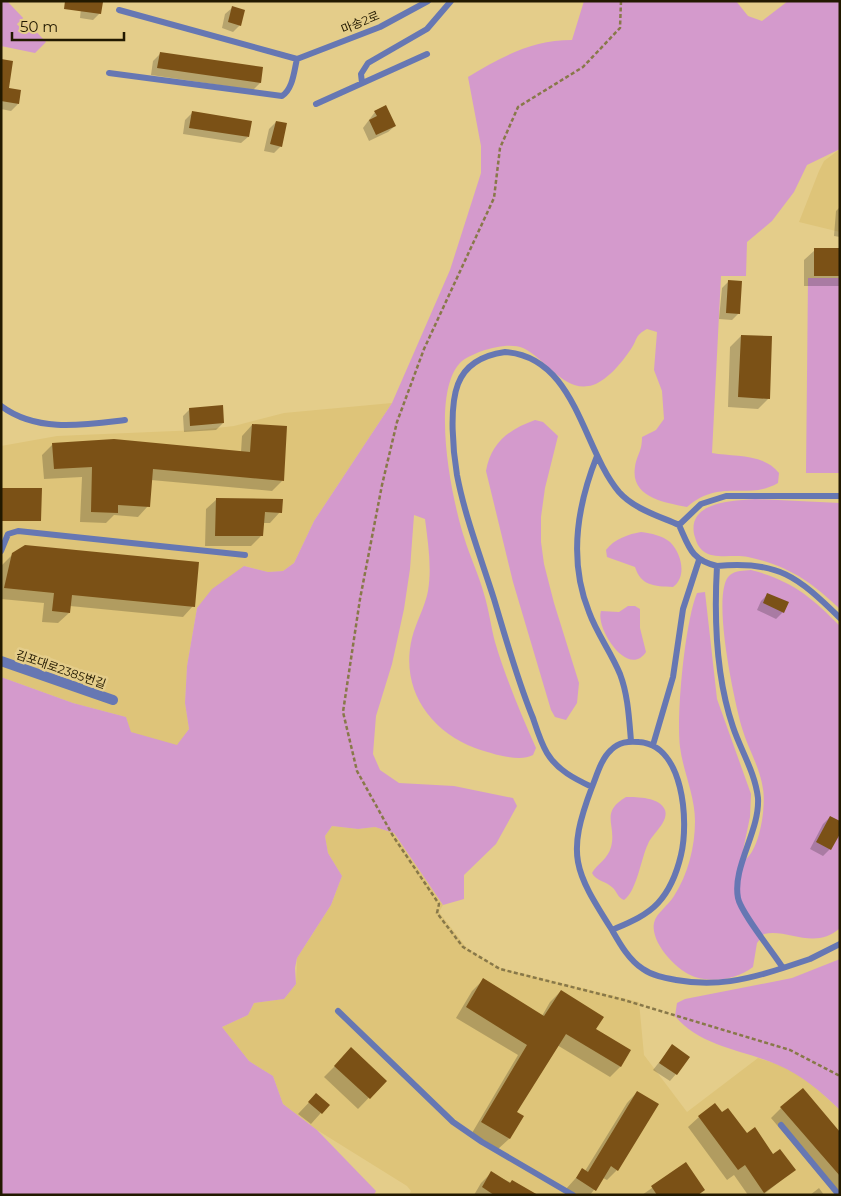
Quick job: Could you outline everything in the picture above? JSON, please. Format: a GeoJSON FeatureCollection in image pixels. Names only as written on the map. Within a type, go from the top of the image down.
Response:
{"type":"FeatureCollection","features":[{"type":"Feature","properties":{"kind":"street","name":"김포대로2385번길"},"geometry":{"type":"LineString","coordinates":[[1,661],[114,700]]}},
{"type":"Feature","properties":{"kind":"lane","name":"마송2로"},"geometry":{"type":"LineString","coordinates":[[297,59],[380,27],[428,1]]}},
{"type":"Feature","properties":{"kind":"lane"},"geometry":{"type":"LineString","coordinates":[[362,83],[361,74],[368,63],[427,29],[450,1]]}},
{"type":"Feature","properties":{"kind":"lane"},"geometry":{"type":"LineString","coordinates":[[110,73],[282,96],[290,86],[297,59],[119,10]]}},
{"type":"Feature","properties":{"kind":"lane"},"geometry":{"type":"LineString","coordinates":[[316,104],[427,54]]}},
{"type":"Feature","properties":{"kind":"lane"},"geometry":{"type":"LineString","coordinates":[[592,787],[563,772],[547,753],[516,674],[469,520],[457,474],[454,438],[454,397],[462,376],[478,359],[491,354],[515,353],[533,360],[553,377],[567,393],[608,476],[634,505],[679,525],[690,548],[699,560],[717,566],[753,565],[788,574],[803,584],[840,618]]}},
{"type":"Feature","properties":{"kind":"lane"},"geometry":{"type":"LineString","coordinates":[[1,406],[25,420],[46,424],[125,420]]}},
{"type":"Feature","properties":{"kind":"lane"},"geometry":{"type":"LineString","coordinates":[[597,456],[582,501],[576,548],[580,586],[589,612],[612,657],[625,689],[631,741]]}},
{"type":"Feature","properties":{"kind":"lane"},"geometry":{"type":"LineString","coordinates":[[679,525],[701,504],[726,496],[840,496]]}},
{"type":"Feature","properties":{"kind":"lane"},"geometry":{"type":"LineString","coordinates":[[1,551],[8,534],[18,531],[245,555]]}},
{"type":"Feature","properties":{"kind":"lane"},"geometry":{"type":"LineString","coordinates":[[653,745],[673,677],[683,609],[699,560]]}},
{"type":"Feature","properties":{"kind":"lane"},"geometry":{"type":"LineString","coordinates":[[717,566],[716,591],[722,683],[733,727],[752,771],[758,801],[752,834],[741,870],[738,898],[783,968]]}},
{"type":"Feature","properties":{"kind":"lane"},"geometry":{"type":"LineString","coordinates":[[612,930],[650,911],[659,902],[670,886],[681,854],[684,821],[679,788],[668,759],[653,745],[631,741],[619,743],[603,761],[582,813],[576,848],[577,865],[588,893],[625,951],[642,968],[668,978],[687,982],[727,983],[783,968],[840,944]]}},
{"type":"Feature","properties":{"kind":"lane"},"geometry":{"type":"LineString","coordinates":[[338,1011],[453,1122],[482,1142],[573,1195]]}},
{"type":"Feature","properties":{"kind":"lane"},"geometry":{"type":"LineString","coordinates":[[781,1125],[839,1195]]}},
{"type":"Feature","properties":{"kind":"shaded area"},"geometry":{"type":"Polygon","coordinates":[[[1,1],[7,1],[46,42],[35,53],[1,46],[1,1]]]}},
{"type":"Feature","properties":{"kind":"shaded area"},"geometry":{"type":"Polygon","coordinates":[[[584,1],[736,1],[748,16],[762,21],[788,1],[840,1],[840,149],[807,165],[794,192],[772,221],[747,242],[746,276],[721,276],[712,453],[748,457],[765,462],[779,473],[778,483],[767,488],[755,490],[723,491],[711,494],[699,498],[687,507],[660,501],[651,497],[638,486],[635,477],[635,467],[642,437],[656,430],[664,419],[662,391],[654,370],[657,332],[647,329],[640,334],[628,354],[615,370],[599,383],[593,385],[573,385],[556,374],[532,353],[519,347],[502,346],[492,348],[462,361],[452,376],[447,396],[445,420],[449,473],[459,520],[486,600],[499,656],[536,748],[533,755],[512,758],[475,748],[458,740],[444,730],[421,705],[414,690],[409,656],[412,638],[428,591],[430,564],[425,519],[414,515],[410,569],[404,609],[392,664],[376,716],[373,754],[380,770],[399,783],[454,786],[513,798],[517,806],[496,844],[464,875],[464,899],[443,905],[394,833],[375,827],[358,829],[332,826],[325,836],[328,853],[342,876],[331,905],[297,958],[295,968],[296,984],[284,999],[254,1003],[248,1015],[222,1027],[249,1061],[273,1076],[283,1104],[317,1130],[376,1191],[374,1195],[1,1195],[1,677],[73,703],[126,717],[131,732],[177,745],[189,729],[185,703],[187,666],[197,608],[212,589],[244,566],[268,572],[283,571],[294,563],[314,521],[392,403],[450,270],[481,173],[481,146],[468,77],[530,46],[572,40],[584,1]]]}},
{"type":"Feature","properties":{"kind":"shaded area"},"geometry":{"type":"Polygon","coordinates":[[[840,149],[840,232],[799,222],[824,161],[840,149]]]}},
{"type":"Feature","properties":{"kind":"shaded area"},"geometry":{"type":"Polygon","coordinates":[[[808,278],[840,278],[840,473],[806,473],[808,278]]]}},
{"type":"Feature","properties":{"kind":"shaded area"},"geometry":{"type":"Polygon","coordinates":[[[392,403],[314,521],[294,563],[283,571],[268,572],[244,566],[197,608],[187,666],[185,703],[189,729],[177,746],[130,732],[126,717],[73,703],[1,677],[1,446],[57,436],[199,430],[234,426],[284,413],[392,403]]]}},
{"type":"Feature","properties":{"kind":"shaded area"},"geometry":{"type":"Polygon","coordinates":[[[535,420],[543,422],[558,436],[545,488],[541,517],[541,542],[544,564],[554,603],[579,683],[577,703],[566,720],[555,717],[551,710],[513,582],[486,471],[492,452],[497,444],[510,432],[535,420]]]}},
{"type":"Feature","properties":{"kind":"shaded area"},"geometry":{"type":"Polygon","coordinates":[[[755,499],[840,503],[840,609],[819,590],[787,570],[748,557],[708,554],[699,547],[694,534],[694,523],[698,515],[705,509],[725,502],[755,499]]]}},
{"type":"Feature","properties":{"kind":"shaded area"},"geometry":{"type":"Polygon","coordinates":[[[641,532],[664,538],[670,542],[678,553],[681,572],[677,583],[673,587],[649,584],[641,578],[635,567],[607,557],[606,550],[617,540],[641,532]]]}},
{"type":"Feature","properties":{"kind":"shaded area"},"geometry":{"type":"Polygon","coordinates":[[[751,570],[779,579],[800,591],[840,626],[840,928],[830,935],[821,938],[773,933],[764,934],[757,943],[753,967],[733,977],[710,980],[688,974],[667,956],[656,939],[654,923],[657,916],[679,888],[690,860],[694,841],[694,812],[680,747],[679,714],[685,646],[697,593],[705,592],[717,699],[751,794],[750,817],[741,860],[745,860],[755,847],[761,827],[764,806],[763,789],[742,728],[734,696],[726,648],[722,602],[724,585],[730,575],[737,571],[751,570]]]}},
{"type":"Feature","properties":{"kind":"shaded area"},"geometry":{"type":"Polygon","coordinates":[[[628,606],[635,606],[640,609],[640,628],[646,652],[639,659],[631,659],[622,655],[614,648],[600,619],[601,611],[619,612],[628,606]]]}},
{"type":"Feature","properties":{"kind":"shaded area"},"geometry":{"type":"Polygon","coordinates":[[[626,797],[658,802],[666,814],[665,819],[645,850],[635,882],[624,900],[610,886],[596,878],[592,873],[610,851],[612,839],[611,814],[613,808],[626,797]]]}},
{"type":"Feature","properties":{"kind":"shaded area"},"geometry":{"type":"Polygon","coordinates":[[[332,826],[358,829],[375,827],[394,833],[443,905],[439,912],[466,947],[500,968],[639,1002],[644,1055],[687,1112],[758,1058],[780,1065],[806,1079],[840,1110],[840,1195],[409,1195],[411,1191],[407,1186],[317,1130],[283,1104],[273,1076],[249,1061],[222,1027],[248,1015],[254,1003],[284,999],[296,984],[297,958],[331,905],[342,876],[328,853],[325,836],[332,826]]]}},
{"type":"Feature","properties":{"kind":"shaded area"},"geometry":{"type":"Polygon","coordinates":[[[840,959],[840,1110],[818,1090],[795,1074],[778,1065],[697,1035],[675,1016],[677,1003],[685,999],[792,978],[840,959]]]}},
{"type":"Feature","properties":{"kind":"building"},"geometry":{"type":"Polygon","coordinates":[[[65,1],[103,2],[101,14],[64,9],[65,1]]]}},
{"type":"Feature","properties":{"kind":"building"},"geometry":{"type":"Polygon","coordinates":[[[232,6],[245,10],[241,26],[228,22],[232,6]]]}},
{"type":"Feature","properties":{"kind":"building"},"geometry":{"type":"Polygon","coordinates":[[[160,52],[263,67],[261,83],[157,68],[160,52]]]}},
{"type":"Feature","properties":{"kind":"building"},"geometry":{"type":"Polygon","coordinates":[[[1,59],[13,61],[9,88],[21,90],[19,104],[1,101],[1,59]]]}},
{"type":"Feature","properties":{"kind":"building"},"geometry":{"type":"Polygon","coordinates":[[[386,105],[396,126],[376,135],[369,120],[377,116],[374,111],[386,105]]]}},
{"type":"Feature","properties":{"kind":"building"},"geometry":{"type":"Polygon","coordinates":[[[192,111],[252,121],[249,137],[189,128],[192,111]]]}},
{"type":"Feature","properties":{"kind":"building"},"geometry":{"type":"Polygon","coordinates":[[[276,121],[287,123],[282,147],[270,144],[276,121]]]}},
{"type":"Feature","properties":{"kind":"building"},"geometry":{"type":"Polygon","coordinates":[[[814,248],[840,248],[840,276],[814,276],[814,248]]]}},
{"type":"Feature","properties":{"kind":"building"},"geometry":{"type":"Polygon","coordinates":[[[728,280],[742,281],[740,314],[726,313],[728,280]]]}},
{"type":"Feature","properties":{"kind":"building"},"geometry":{"type":"Polygon","coordinates":[[[741,335],[772,336],[770,399],[738,397],[741,335]]]}},
{"type":"Feature","properties":{"kind":"building"},"geometry":{"type":"Polygon","coordinates":[[[223,405],[224,423],[190,426],[189,408],[223,405]]]}},
{"type":"Feature","properties":{"kind":"building"},"geometry":{"type":"Polygon","coordinates":[[[252,424],[287,426],[284,481],[153,469],[150,507],[118,505],[118,513],[91,512],[92,467],[54,469],[52,443],[114,439],[250,452],[252,424]]]}},
{"type":"Feature","properties":{"kind":"building"},"geometry":{"type":"Polygon","coordinates":[[[1,488],[42,488],[41,521],[1,521],[1,488]]]}},
{"type":"Feature","properties":{"kind":"building"},"geometry":{"type":"Polygon","coordinates":[[[216,498],[283,499],[282,513],[265,512],[263,536],[215,536],[216,498]]]}},
{"type":"Feature","properties":{"kind":"building"},"geometry":{"type":"Polygon","coordinates":[[[25,545],[199,562],[195,607],[72,595],[70,613],[52,611],[54,593],[4,588],[12,553],[25,545]]]}},
{"type":"Feature","properties":{"kind":"building"},"geometry":{"type":"Polygon","coordinates":[[[767,593],[789,602],[784,613],[763,603],[767,593]]]}},
{"type":"Feature","properties":{"kind":"building"},"geometry":{"type":"Polygon","coordinates":[[[830,816],[840,821],[840,834],[831,850],[816,842],[830,816]]]}},
{"type":"Feature","properties":{"kind":"building"},"geometry":{"type":"Polygon","coordinates":[[[483,978],[544,1016],[561,990],[604,1017],[596,1029],[631,1050],[621,1067],[566,1034],[517,1112],[524,1116],[510,1139],[481,1122],[527,1045],[466,1007],[483,978]]]}},
{"type":"Feature","properties":{"kind":"building"},"geometry":{"type":"Polygon","coordinates":[[[672,1044],[690,1057],[677,1075],[659,1063],[672,1044]]]}},
{"type":"Feature","properties":{"kind":"building"},"geometry":{"type":"Polygon","coordinates":[[[351,1047],[387,1081],[370,1099],[334,1066],[351,1047]]]}},
{"type":"Feature","properties":{"kind":"building"},"geometry":{"type":"Polygon","coordinates":[[[803,1088],[840,1132],[840,1176],[780,1107],[803,1088]]]}},
{"type":"Feature","properties":{"kind":"building"},"geometry":{"type":"Polygon","coordinates":[[[637,1091],[659,1104],[618,1171],[611,1166],[596,1191],[576,1178],[582,1168],[588,1172],[637,1091]]]}},
{"type":"Feature","properties":{"kind":"building"},"geometry":{"type":"Polygon","coordinates":[[[316,1093],[330,1105],[322,1114],[308,1102],[316,1093]]]}},
{"type":"Feature","properties":{"kind":"building"},"geometry":{"type":"Polygon","coordinates":[[[715,1103],[722,1112],[728,1108],[747,1133],[755,1127],[773,1154],[780,1149],[796,1170],[764,1193],[745,1165],[738,1170],[698,1116],[715,1103]]]}},
{"type":"Feature","properties":{"kind":"building"},"geometry":{"type":"Polygon","coordinates":[[[686,1162],[705,1190],[698,1195],[657,1195],[651,1186],[686,1162]]]}},
{"type":"Feature","properties":{"kind":"building"},"geometry":{"type":"Polygon","coordinates":[[[491,1171],[510,1183],[512,1180],[538,1195],[494,1195],[482,1187],[491,1171]]]}}]}
